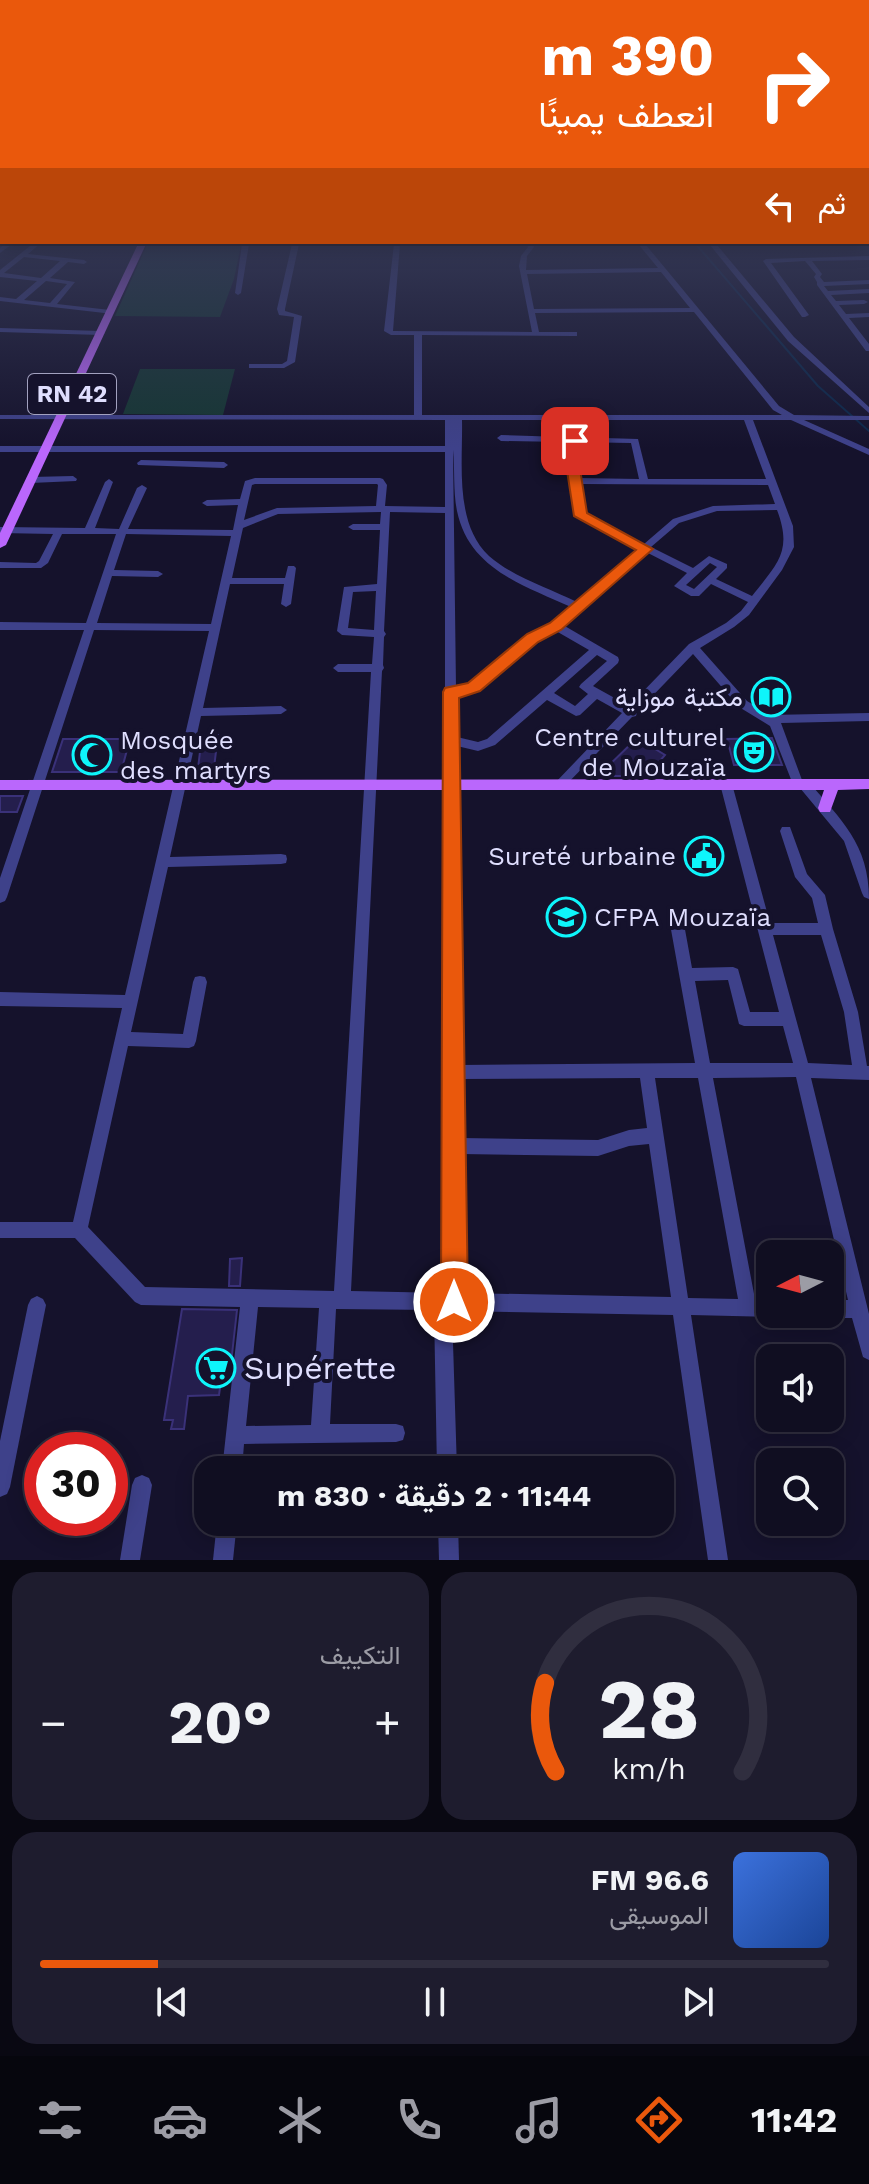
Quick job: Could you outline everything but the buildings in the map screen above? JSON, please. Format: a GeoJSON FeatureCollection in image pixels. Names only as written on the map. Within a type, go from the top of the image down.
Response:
{"type":"FeatureCollection","features":[{"type":"Feature","properties":{"kind":"main road","name":"RN 42"},"geometry":{"type":"LineString","coordinates":[[0,545],[4,530],[31,480],[114,304]]}},
{"type":"Feature","properties":{"kind":"main road"},"geometry":{"type":"LineString","coordinates":[[825,808],[833,784]]}},
{"type":"Feature","properties":{"kind":"main road"},"geometry":{"type":"LineString","coordinates":[[0,785],[869,784]]}},
{"type":"Feature","properties":{"kind":"street"},"geometry":{"type":"LineString","coordinates":[[33,304],[110,312]]}},
{"type":"Feature","properties":{"kind":"street"},"geometry":{"type":"LineString","coordinates":[[252,366],[284,366],[291,362],[298,316],[282,313],[282,304]]}},
{"type":"Feature","properties":{"kind":"street"},"geometry":{"type":"LineString","coordinates":[[391,304],[388,331],[418,334],[574,334]]}},
{"type":"Feature","properties":{"kind":"street"},"geometry":{"type":"LineString","coordinates":[[530,304],[536,334]]}},
{"type":"Feature","properties":{"kind":"street"},"geometry":{"type":"LineString","coordinates":[[691,304],[776,408],[869,452]]}},
{"type":"Feature","properties":{"kind":"street"},"geometry":{"type":"LineString","coordinates":[[761,304],[868,416]]}},
{"type":"Feature","properties":{"kind":"street"},"geometry":{"type":"LineString","coordinates":[[797,304],[805,315]]}},
{"type":"Feature","properties":{"kind":"street"},"geometry":{"type":"LineString","coordinates":[[834,304],[869,349]]}},
{"type":"Feature","properties":{"kind":"street"},"geometry":{"type":"LineString","coordinates":[[532,311],[696,310]]}},
{"type":"Feature","properties":{"kind":"street"},"geometry":{"type":"LineString","coordinates":[[843,316],[869,315]]}},
{"type":"Feature","properties":{"kind":"street"},"geometry":{"type":"LineString","coordinates":[[0,330],[101,333]]}},
{"type":"Feature","properties":{"kind":"street"},"geometry":{"type":"LineString","coordinates":[[855,333],[869,332]]}},
{"type":"Feature","properties":{"kind":"street"},"geometry":{"type":"LineString","coordinates":[[418,334],[418,418]]}},
{"type":"Feature","properties":{"kind":"street"},"geometry":{"type":"LineString","coordinates":[[0,417],[748,419],[868,416]]}},
{"type":"Feature","properties":{"kind":"street"},"geometry":{"type":"LineString","coordinates":[[447,1456],[453,1146],[450,449],[454,418]]}},
{"type":"Feature","properties":{"kind":"street"},"geometry":{"type":"LineString","coordinates":[[454,418],[462,518],[479,552],[495,564],[579,607]]}},
{"type":"Feature","properties":{"kind":"street"},"geometry":{"type":"LineString","coordinates":[[564,419],[579,512],[584,519],[693,572]]}},
{"type":"Feature","properties":{"kind":"street"},"geometry":{"type":"LineString","coordinates":[[560,784],[693,647],[730,625],[754,601],[779,568],[789,547],[788,526],[748,419]]}},
{"type":"Feature","properties":{"kind":"street"},"geometry":{"type":"LineString","coordinates":[[501,438],[635,441],[644,481]]}},
{"type":"Feature","properties":{"kind":"street"},"geometry":{"type":"LineString","coordinates":[[0,449],[450,449]]}},
{"type":"Feature","properties":{"kind":"street"},"geometry":{"type":"LineString","coordinates":[[195,464],[199,449]]}},
{"type":"Feature","properties":{"kind":"street"},"geometry":{"type":"LineString","coordinates":[[141,463],[224,465]]}},
{"type":"Feature","properties":{"kind":"street"},"geometry":{"type":"LineString","coordinates":[[31,480],[73,479]]}},
{"type":"Feature","properties":{"kind":"street"},"geometry":{"type":"LineString","coordinates":[[79,1230],[248,483],[380,481],[383,485],[385,527],[373,784],[335,1300],[320,1434]]}},
{"type":"Feature","properties":{"kind":"street"},"geometry":{"type":"LineString","coordinates":[[575,481],[772,482]]}},
{"type":"Feature","properties":{"kind":"street"},"geometry":{"type":"LineString","coordinates":[[89,531],[109,482]]}},
{"type":"Feature","properties":{"kind":"street"},"geometry":{"type":"LineString","coordinates":[[0,897],[107,573],[142,488]]}},
{"type":"Feature","properties":{"kind":"street"},"geometry":{"type":"LineString","coordinates":[[207,503],[244,502]]}},
{"type":"Feature","properties":{"kind":"street"},"geometry":{"type":"LineString","coordinates":[[451,692],[465,692],[474,687],[532,638],[556,626],[676,521],[701,510],[781,507]]}},
{"type":"Feature","properties":{"kind":"street"},"geometry":{"type":"LineString","coordinates":[[4,530],[122,532],[237,529],[277,511],[450,510]]}},
{"type":"Feature","properties":{"kind":"street"},"geometry":{"type":"LineString","coordinates":[[353,527],[385,527]]}},
{"type":"Feature","properties":{"kind":"street"},"geometry":{"type":"LineString","coordinates":[[0,565],[38,566],[43,563],[59,531]]}},
{"type":"Feature","properties":{"kind":"street"},"geometry":{"type":"LineString","coordinates":[[709,559],[724,566],[710,580],[695,594],[679,586],[709,559]]}},
{"type":"Feature","properties":{"kind":"street"},"geometry":{"type":"LineString","coordinates":[[286,604],[291,568]]}},
{"type":"Feature","properties":{"kind":"street"},"geometry":{"type":"LineString","coordinates":[[107,573],[158,574]]}},
{"type":"Feature","properties":{"kind":"street"},"geometry":{"type":"LineString","coordinates":[[710,580],[754,601]]}},
{"type":"Feature","properties":{"kind":"street"},"geometry":{"type":"LineString","coordinates":[[225,581],[289,581]]}},
{"type":"Feature","properties":{"kind":"street"},"geometry":{"type":"LineString","coordinates":[[381,634],[342,631],[348,589],[383,587]]}},
{"type":"Feature","properties":{"kind":"street"},"geometry":{"type":"LineString","coordinates":[[0,626],[214,628]]}},
{"type":"Feature","properties":{"kind":"street"},"geometry":{"type":"LineString","coordinates":[[556,626],[614,660],[585,687],[632,713]]}},
{"type":"Feature","properties":{"kind":"street"},"geometry":{"type":"LineString","coordinates":[[693,647],[743,704],[770,719],[780,733],[801,784],[849,839],[866,874],[869,893]]}},
{"type":"Feature","properties":{"kind":"street"},"geometry":{"type":"LineString","coordinates":[[451,740],[484,746],[596,650]]}},
{"type":"Feature","properties":{"kind":"street"},"geometry":{"type":"LineString","coordinates":[[338,668],[379,668]]}},
{"type":"Feature","properties":{"kind":"street"},"geometry":{"type":"LineString","coordinates":[[546,694],[576,712],[596,693]]}},
{"type":"Feature","properties":{"kind":"street"},"geometry":{"type":"LineString","coordinates":[[196,712],[281,710]]}},
{"type":"Feature","properties":{"kind":"street"},"geometry":{"type":"LineString","coordinates":[[770,719],[869,717]]}},
{"type":"Feature","properties":{"kind":"street"},"geometry":{"type":"LineString","coordinates":[[726,784],[802,1070],[861,1305],[869,1351]]}},
{"type":"Feature","properties":{"kind":"street"},"geometry":{"type":"LineString","coordinates":[[452,1072],[802,1070],[865,1073],[818,895],[801,877],[786,831]]}},
{"type":"Feature","properties":{"kind":"street"},"geometry":{"type":"LineString","coordinates":[[164,862],[281,859]]}},
{"type":"Feature","properties":{"kind":"street"},"geometry":{"type":"LineString","coordinates":[[677,924],[748,1307]]}},
{"type":"Feature","properties":{"kind":"street"},"geometry":{"type":"LineString","coordinates":[[764,929],[826,929]]}},
{"type":"Feature","properties":{"kind":"street"},"geometry":{"type":"LineString","coordinates":[[687,975],[733,973],[744,1019],[789,1019]]}},
{"type":"Feature","properties":{"kind":"street"},"geometry":{"type":"LineString","coordinates":[[123,1039],[189,1041],[200,982]]}},
{"type":"Feature","properties":{"kind":"street"},"geometry":{"type":"LineString","coordinates":[[0,999],[132,1002]]}},
{"type":"Feature","properties":{"kind":"street"},"geometry":{"type":"LineString","coordinates":[[646,1071],[718,1560]]}},
{"type":"Feature","properties":{"kind":"street"},"geometry":{"type":"LineString","coordinates":[[453,1146],[598,1148],[629,1138],[655,1135]]}},
{"type":"Feature","properties":{"kind":"street"},"geometry":{"type":"LineString","coordinates":[[0,1230],[79,1230],[141,1296],[756,1307]]}},
{"type":"Feature","properties":{"kind":"street"},"geometry":{"type":"LineString","coordinates":[[234,1456],[250,1298]]}},
{"type":"Feature","properties":{"kind":"street"},"geometry":{"type":"LineString","coordinates":[[0,1487],[37,1305]]}},
{"type":"Feature","properties":{"kind":"street"},"geometry":{"type":"LineString","coordinates":[[236,1435],[396,1433]]}},
{"type":"Feature","properties":{"kind":"street"},"geometry":{"type":"LineString","coordinates":[[130,1560],[142,1485]]}},
{"type":"Feature","properties":{"kind":"street"},"geometry":{"type":"LineString","coordinates":[[223,1560],[226,1536]]}},
{"type":"Feature","properties":{"kind":"street"},"geometry":{"type":"LineString","coordinates":[[448,1536],[449,1560]]}},
{"type":"Feature","properties":{"kind":"green space"},"geometry":{"type":"Polygon","coordinates":[[[120,304],[225,304],[220,317],[115,316],[120,304]]]}},
{"type":"Feature","properties":{"kind":"green space"},"geometry":{"type":"Polygon","coordinates":[[[140,369],[235,369],[223,415],[123,414],[140,369]]]}},
{"type":"Feature","properties":{"kind":"waterway"},"geometry":{"type":"LineString","coordinates":[[747,304],[818,386],[869,431]]}},
{"type":"Feature","properties":{"kind":"place","name":"مكتبة موزاية"},"geometry":{"type":"Point","coordinates":[771,697]}},
{"type":"Feature","properties":{"kind":"place","name":"Centre culturel de Mouzaïa"},"geometry":{"type":"Point","coordinates":[754,752]}},
{"type":"Feature","properties":{"kind":"place","name":"Mosquée des martyrs"},"geometry":{"type":"Point","coordinates":[92,755]}},
{"type":"Feature","properties":{"kind":"place","name":"Sureté urbaine"},"geometry":{"type":"Point","coordinates":[704,856]}},
{"type":"Feature","properties":{"kind":"place","name":"CFPA Mouzaïa"},"geometry":{"type":"Point","coordinates":[566,917]}},
{"type":"Feature","properties":{"kind":"place","name":"Supérette"},"geometry":{"type":"Point","coordinates":[216,1368]}},
{"type":"Feature","properties":{"kind":"route"},"geometry":{"type":"LineString","coordinates":[[454,1302],[451,692],[465,692],[474,687],[532,638],[556,626],[646,549],[581,516],[568,438],[575,441]]}}]}
